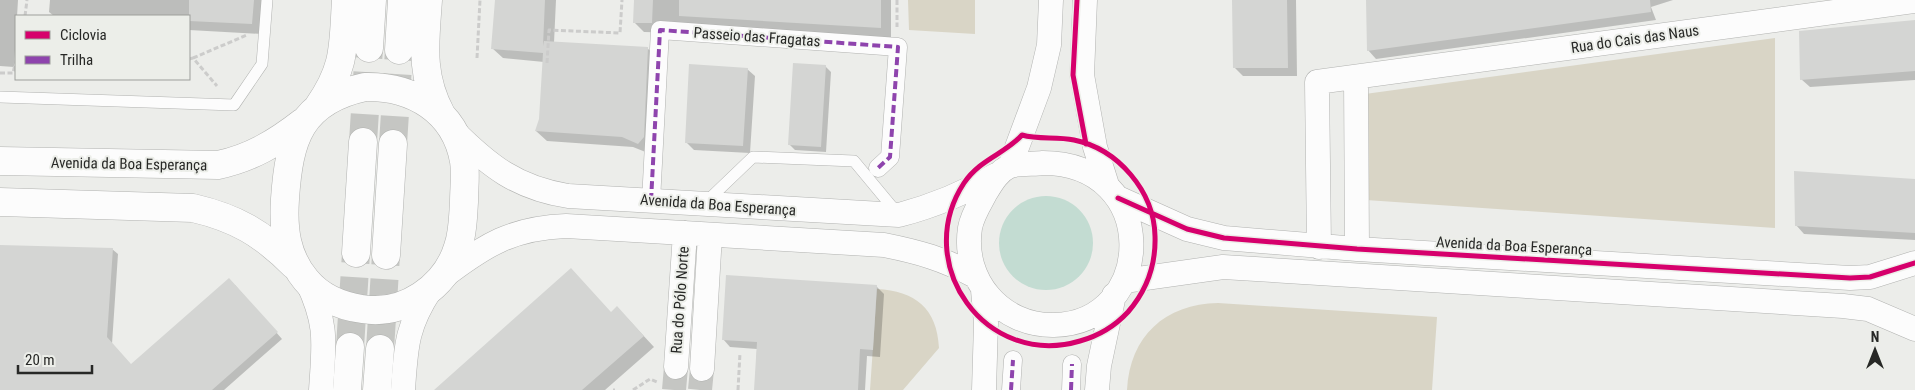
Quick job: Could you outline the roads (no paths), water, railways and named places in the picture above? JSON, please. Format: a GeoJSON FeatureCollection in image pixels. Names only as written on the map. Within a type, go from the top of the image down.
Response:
{"type":"FeatureCollection","features":[{"type":"Feature","properties":{"kind":"main road"},"geometry":{"type":"LineString","coordinates":[[302,274],[285,236],[287,167],[294,142],[339,72],[343,54],[346,0]]}},
{"type":"Feature","properties":{"kind":"main road"},"geometry":{"type":"LineString","coordinates":[[369,48],[372,0]]}},
{"type":"Feature","properties":{"kind":"main road"},"geometry":{"type":"LineString","coordinates":[[399,50],[402,0]]}},
{"type":"Feature","properties":{"kind":"main road"},"geometry":{"type":"LineString","coordinates":[[0,202],[193,208],[215,213],[249,227],[274,246],[320,293],[334,302],[367,310],[384,310],[401,306],[417,299],[437,283],[459,247],[463,213],[464,161],[447,123],[432,98],[426,78],[424,59],[428,0]]}},
{"type":"Feature","properties":{"kind":"main road","name":"Avenida da Boa Esperança"},"geometry":{"type":"LineString","coordinates":[[0,161],[218,165],[252,156],[279,140],[312,114],[348,91],[382,87],[414,95],[447,123]]}},
{"type":"Feature","properties":{"kind":"main road"},"geometry":{"type":"LineString","coordinates":[[356,253],[363,142]]}},
{"type":"Feature","properties":{"kind":"main road"},"geometry":{"type":"LineString","coordinates":[[386,254],[393,144]]}},
{"type":"Feature","properties":{"kind":"main road"},"geometry":{"type":"LineString","coordinates":[[347,390],[350,347]]}},
{"type":"Feature","properties":{"kind":"main road"},"geometry":{"type":"LineString","coordinates":[[377,390],[380,349]]}},
{"type":"Feature","properties":{"kind":"street"},"geometry":{"type":"LineString","coordinates":[[984,390],[986,323],[979,283],[968,243],[970,226],[976,210],[1003,171],[1039,88],[1049,45],[1051,0]]}},
{"type":"Feature","properties":{"kind":"street","name":"Rua do Cais das Naus"},"geometry":{"type":"LineString","coordinates":[[1319,247],[1317,82],[1915,0]]}},
{"type":"Feature","properties":{"kind":"street"},"geometry":{"type":"LineString","coordinates":[[1087,3],[1082,75],[1095,147],[1112,191],[1129,221],[1132,247],[1130,264],[1119,288],[1099,366],[1097,390]]}},
{"type":"Feature","properties":{"kind":"street","name":"Passeio das Fragatas"},"geometry":{"type":"LineString","coordinates":[[651,201],[660,30],[898,47],[890,157],[878,168]]}},
{"type":"Feature","properties":{"kind":"street"},"geometry":{"type":"LineString","coordinates":[[1356,77],[1358,249]]}},
{"type":"Feature","properties":{"kind":"street","name":"Avenida da Boa Esperança"},"geometry":{"type":"LineString","coordinates":[[447,123],[476,153],[522,184],[545,192],[568,196],[899,215],[949,199],[1003,171]]}},
{"type":"Feature","properties":{"kind":"street"},"geometry":{"type":"LineString","coordinates":[[1003,171],[1060,163],[1085,170],[1112,191]]}},
{"type":"Feature","properties":{"kind":"street","name":"Avenida da Boa Esperança"},"geometry":{"type":"LineString","coordinates":[[1112,191],[1187,229],[1224,238],[1319,247],[1850,278],[1870,277],[1890,272],[1915,262]]}},
{"type":"Feature","properties":{"kind":"street","name":"Avenida da Boa Esperança"},"geometry":{"type":"LineString","coordinates":[[437,283],[470,256],[499,239],[520,231],[542,226],[884,246],[919,252],[948,261],[979,283]]}},
{"type":"Feature","properties":{"kind":"street","name":"Rua do Pólo Norte"},"geometry":{"type":"LineString","coordinates":[[671,377],[685,233]]}},
{"type":"Feature","properties":{"kind":"street","name":"Rua do Pólo Norte"},"geometry":{"type":"LineString","coordinates":[[702,369],[710,235]]}},
{"type":"Feature","properties":{"kind":"street"},"geometry":{"type":"LineString","coordinates":[[979,283],[994,303],[1014,317],[1038,324],[1055,325],[1087,317],[1102,308],[1119,288],[1223,267],[1843,306],[1868,309],[1915,329]]}},
{"type":"Feature","properties":{"kind":"street"},"geometry":{"type":"LineString","coordinates":[[302,274],[323,322],[321,390]]}},
{"type":"Feature","properties":{"kind":"street"},"geometry":{"type":"LineString","coordinates":[[403,390],[406,343],[410,327],[437,283]]}},
{"type":"Feature","properties":{"kind":"street"},"geometry":{"type":"LineString","coordinates":[[1011,390],[1013,360]]}},
{"type":"Feature","properties":{"kind":"street"},"geometry":{"type":"LineString","coordinates":[[1071,390],[1072,364]]}},
{"type":"Feature","properties":{"kind":"lane"},"geometry":{"type":"LineString","coordinates":[[0,96],[234,106],[262,64],[267,0]]}},
{"type":"Feature","properties":{"kind":"lane"},"geometry":{"type":"LineString","coordinates":[[704,204],[753,157],[854,162],[899,215]]}},
{"type":"Feature","properties":{"kind":"tunnel"},"geometry":{"type":"LineString","coordinates":[[363,142],[369,48]]}},
{"type":"Feature","properties":{"kind":"tunnel"},"geometry":{"type":"LineString","coordinates":[[393,144],[399,50]]}},
{"type":"Feature","properties":{"kind":"tunnel"},"geometry":{"type":"LineString","coordinates":[[350,347],[356,253]]}},
{"type":"Feature","properties":{"kind":"tunnel"},"geometry":{"type":"LineString","coordinates":[[380,349],[386,255]]}},
{"type":"Feature","properties":{"kind":"tunnel"},"geometry":{"type":"LineString","coordinates":[[674,390],[676,367]]}},
{"type":"Feature","properties":{"kind":"tunnel"},"geometry":{"type":"LineString","coordinates":[[700,390],[702,369]]}}]}
